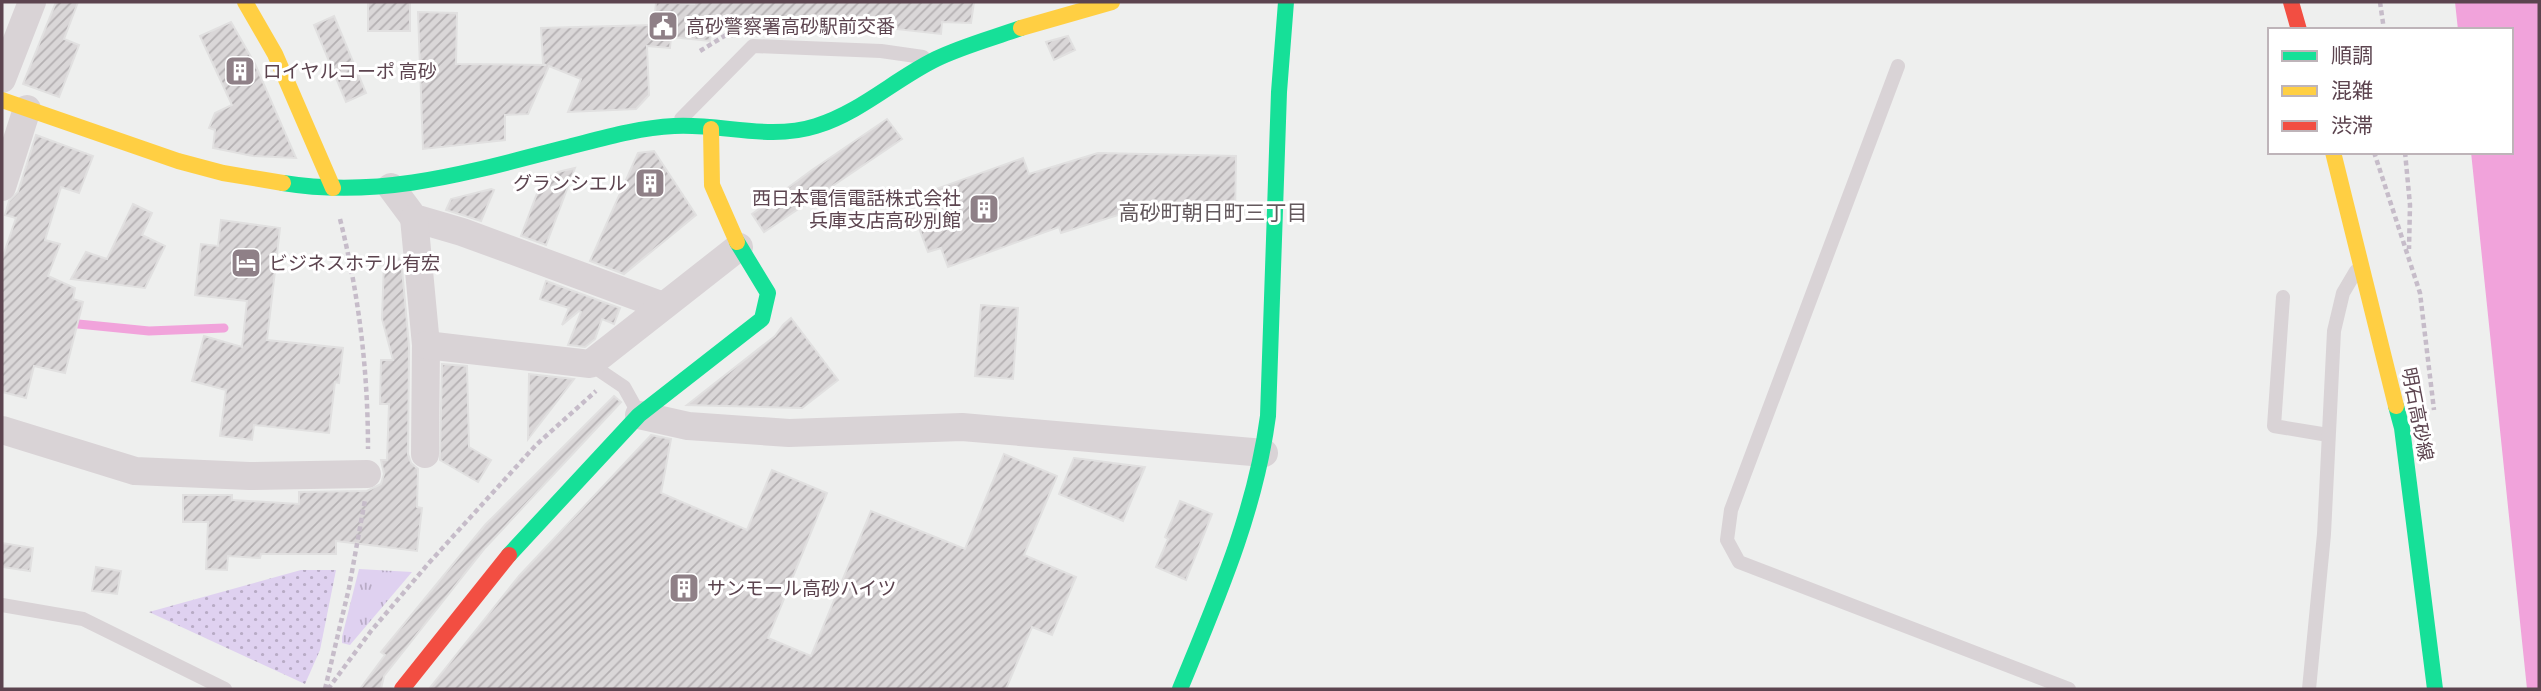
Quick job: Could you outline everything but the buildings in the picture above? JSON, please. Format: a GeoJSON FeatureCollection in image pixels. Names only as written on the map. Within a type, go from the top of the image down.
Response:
{"type":"FeatureCollection","features":[{"type":"Feature","properties":{"kind":"street"},"geometry":{"type":"LineString","coordinates":[[2,79],[32,2]]}},
{"type":"Feature","properties":{"kind":"street"},"geometry":{"type":"LineString","coordinates":[[244,2],[275,54],[333,188]]}},
{"type":"Feature","properties":{"kind":"street"},"geometry":{"type":"LineString","coordinates":[[2,187],[14,105],[178,161],[257,181],[354,190],[391,187],[441,179],[622,133],[675,125],[785,133],[814,128],[842,117],[936,59],[1033,23],[1112,2]]}},
{"type":"Feature","properties":{"kind":"street"},"geometry":{"type":"LineString","coordinates":[[1180,689],[1237,545],[1264,453],[1268,416],[1279,92],[1286,2]]}},
{"type":"Feature","properties":{"kind":"street"},"geometry":{"type":"LineString","coordinates":[[2291,2],[2298,28]]}},
{"type":"Feature","properties":{"kind":"street"},"geometry":{"type":"LineString","coordinates":[[402,689],[502,562],[639,415],[762,319],[768,293],[739,247],[712,185],[711,129]]}},
{"type":"Feature","properties":{"kind":"street","name":"明石高砂線"},"geometry":{"type":"LineString","coordinates":[[2334,154],[2402,428],[2435,689]]}},
{"type":"Feature","properties":{"kind":"street"},"geometry":{"type":"LineString","coordinates":[[391,187],[414,218],[426,345],[425,454]]}},
{"type":"Feature","properties":{"kind":"street"},"geometry":{"type":"LineString","coordinates":[[414,218],[462,232],[663,306]]}},
{"type":"Feature","properties":{"kind":"street"},"geometry":{"type":"LineString","coordinates":[[426,345],[600,372],[663,306],[739,247]]}},
{"type":"Feature","properties":{"kind":"street"},"geometry":{"type":"LineString","coordinates":[[639,415],[688,426],[789,433],[962,427],[1264,453]]}},
{"type":"Feature","properties":{"kind":"street"},"geometry":{"type":"LineString","coordinates":[[2,430],[135,471],[249,476],[368,474]]}},
{"type":"Feature","properties":{"kind":"lane"},"geometry":{"type":"LineString","coordinates":[[675,125],[752,46],[881,51],[936,59]]}},
{"type":"Feature","properties":{"kind":"lane"},"geometry":{"type":"LineString","coordinates":[[1898,66],[1731,510],[1727,540],[1739,562],[2069,689]]}},
{"type":"Feature","properties":{"kind":"lane"},"geometry":{"type":"LineString","coordinates":[[2309,689],[2324,534],[2334,331],[2343,293],[2362,261]]}},
{"type":"Feature","properties":{"kind":"lane"},"geometry":{"type":"LineString","coordinates":[[2283,297],[2274,426],[2328,435]]}},
{"type":"Feature","properties":{"kind":"lane"},"geometry":{"type":"LineString","coordinates":[[600,372],[624,387],[639,415]]}},
{"type":"Feature","properties":{"kind":"lane"},"geometry":{"type":"LineString","coordinates":[[2,605],[83,619],[225,689]]}},
{"type":"Feature","properties":{"kind":"path"},"geometry":{"type":"LineString","coordinates":[[2380,2],[2384,28]]}},
{"type":"Feature","properties":{"kind":"path"},"geometry":{"type":"LineString","coordinates":[[2405,154],[2410,205],[2409,253]]}},
{"type":"Feature","properties":{"kind":"path"},"geometry":{"type":"LineString","coordinates":[[326,689],[357,548],[368,474],[368,410],[362,331],[356,290],[333,188]]}},
{"type":"Feature","properties":{"kind":"path"},"geometry":{"type":"LineString","coordinates":[[326,689],[371,631],[600,372]]}},
{"type":"Feature","properties":{"kind":"green space"},"geometry":{"type":"Polygon","coordinates":[[[359,569],[412,572],[350,645],[342,643],[342,637],[359,569]]]}},
{"type":"Feature","properties":{"kind":"green space"},"geometry":{"type":"Polygon","coordinates":[[[301,570],[336,570],[320,650],[305,684],[149,612],[301,570]]]}},
{"type":"Feature","properties":{"kind":"shaded area"},"geometry":{"type":"Polygon","coordinates":[[[2455,2],[2539,2],[2539,689],[2527,689],[2471,154],[2513,154],[2513,28],[2458,28],[2455,2]]]}},
{"type":"Feature","properties":{"kind":"waterway"},"geometry":{"type":"LineString","coordinates":[[68,323],[149,331],[224,328]]}},
{"type":"Feature","properties":{"kind":"traffic: fast"},"geometry":{"type":"LineString","coordinates":[[1180,689],[1221,589],[1244,521],[1254,487],[1268,416],[1279,92],[1286,2]]}},
{"type":"Feature","properties":{"kind":"traffic: fast"},"geometry":{"type":"LineString","coordinates":[[283,183],[355,188],[425,180],[494,166],[618,134],[660,127],[692,126],[763,132],[798,130],[816,126],[848,112],[936,59],[1021,28]]}},
{"type":"Feature","properties":{"kind":"traffic: fast"},"geometry":{"type":"LineString","coordinates":[[509,555],[639,415],[762,319],[768,293],[737,242]]}},
{"type":"Feature","properties":{"kind":"traffic: fast"},"geometry":{"type":"LineString","coordinates":[[2396,406],[2402,428],[2435,689]]}},
{"type":"Feature","properties":{"kind":"traffic: slow"},"geometry":{"type":"LineString","coordinates":[[245,2],[275,54],[333,188]]}},
{"type":"Feature","properties":{"kind":"traffic: slow"},"geometry":{"type":"LineString","coordinates":[[1021,28],[1112,2]]}},
{"type":"Feature","properties":{"kind":"traffic: slow"},"geometry":{"type":"LineString","coordinates":[[2,100],[178,161],[223,173],[283,183]]}},
{"type":"Feature","properties":{"kind":"traffic: slow"},"geometry":{"type":"LineString","coordinates":[[711,129],[712,185],[737,242]]}},
{"type":"Feature","properties":{"kind":"traffic: slow"},"geometry":{"type":"LineString","coordinates":[[2333,154],[2396,406]]}},
{"type":"Feature","properties":{"kind":"traffic: jam"},"geometry":{"type":"LineString","coordinates":[[2291,2],[2298,28]]}},
{"type":"Feature","properties":{"kind":"traffic: jam"},"geometry":{"type":"LineString","coordinates":[[402,689],[509,555]]}},
{"type":"Feature","properties":{"kind":"place","name":"高砂警察署高砂駅前交番"},"geometry":{"type":"Point","coordinates":[663,26]}},
{"type":"Feature","properties":{"kind":"place","name":"ロイヤルコーポ 高砂"},"geometry":{"type":"Point","coordinates":[240,71]}},
{"type":"Feature","properties":{"kind":"place","name":"グランシエル"},"geometry":{"type":"Point","coordinates":[650,183]}},
{"type":"Feature","properties":{"kind":"place","name":"西日本電信電話株式会社 兵庫支店高砂別館"},"geometry":{"type":"Point","coordinates":[984,209]}},
{"type":"Feature","properties":{"kind":"place","name":"ビジネスホテル有宏"},"geometry":{"type":"Point","coordinates":[246,263]}},
{"type":"Feature","properties":{"kind":"place","name":"サンモール高砂ハイツ"},"geometry":{"type":"Point","coordinates":[684,588]}},
{"type":"Feature","properties":{"kind":"district","name":"高砂町朝日町三丁目"},"geometry":{"type":"Point","coordinates":[1213,212]}}]}
